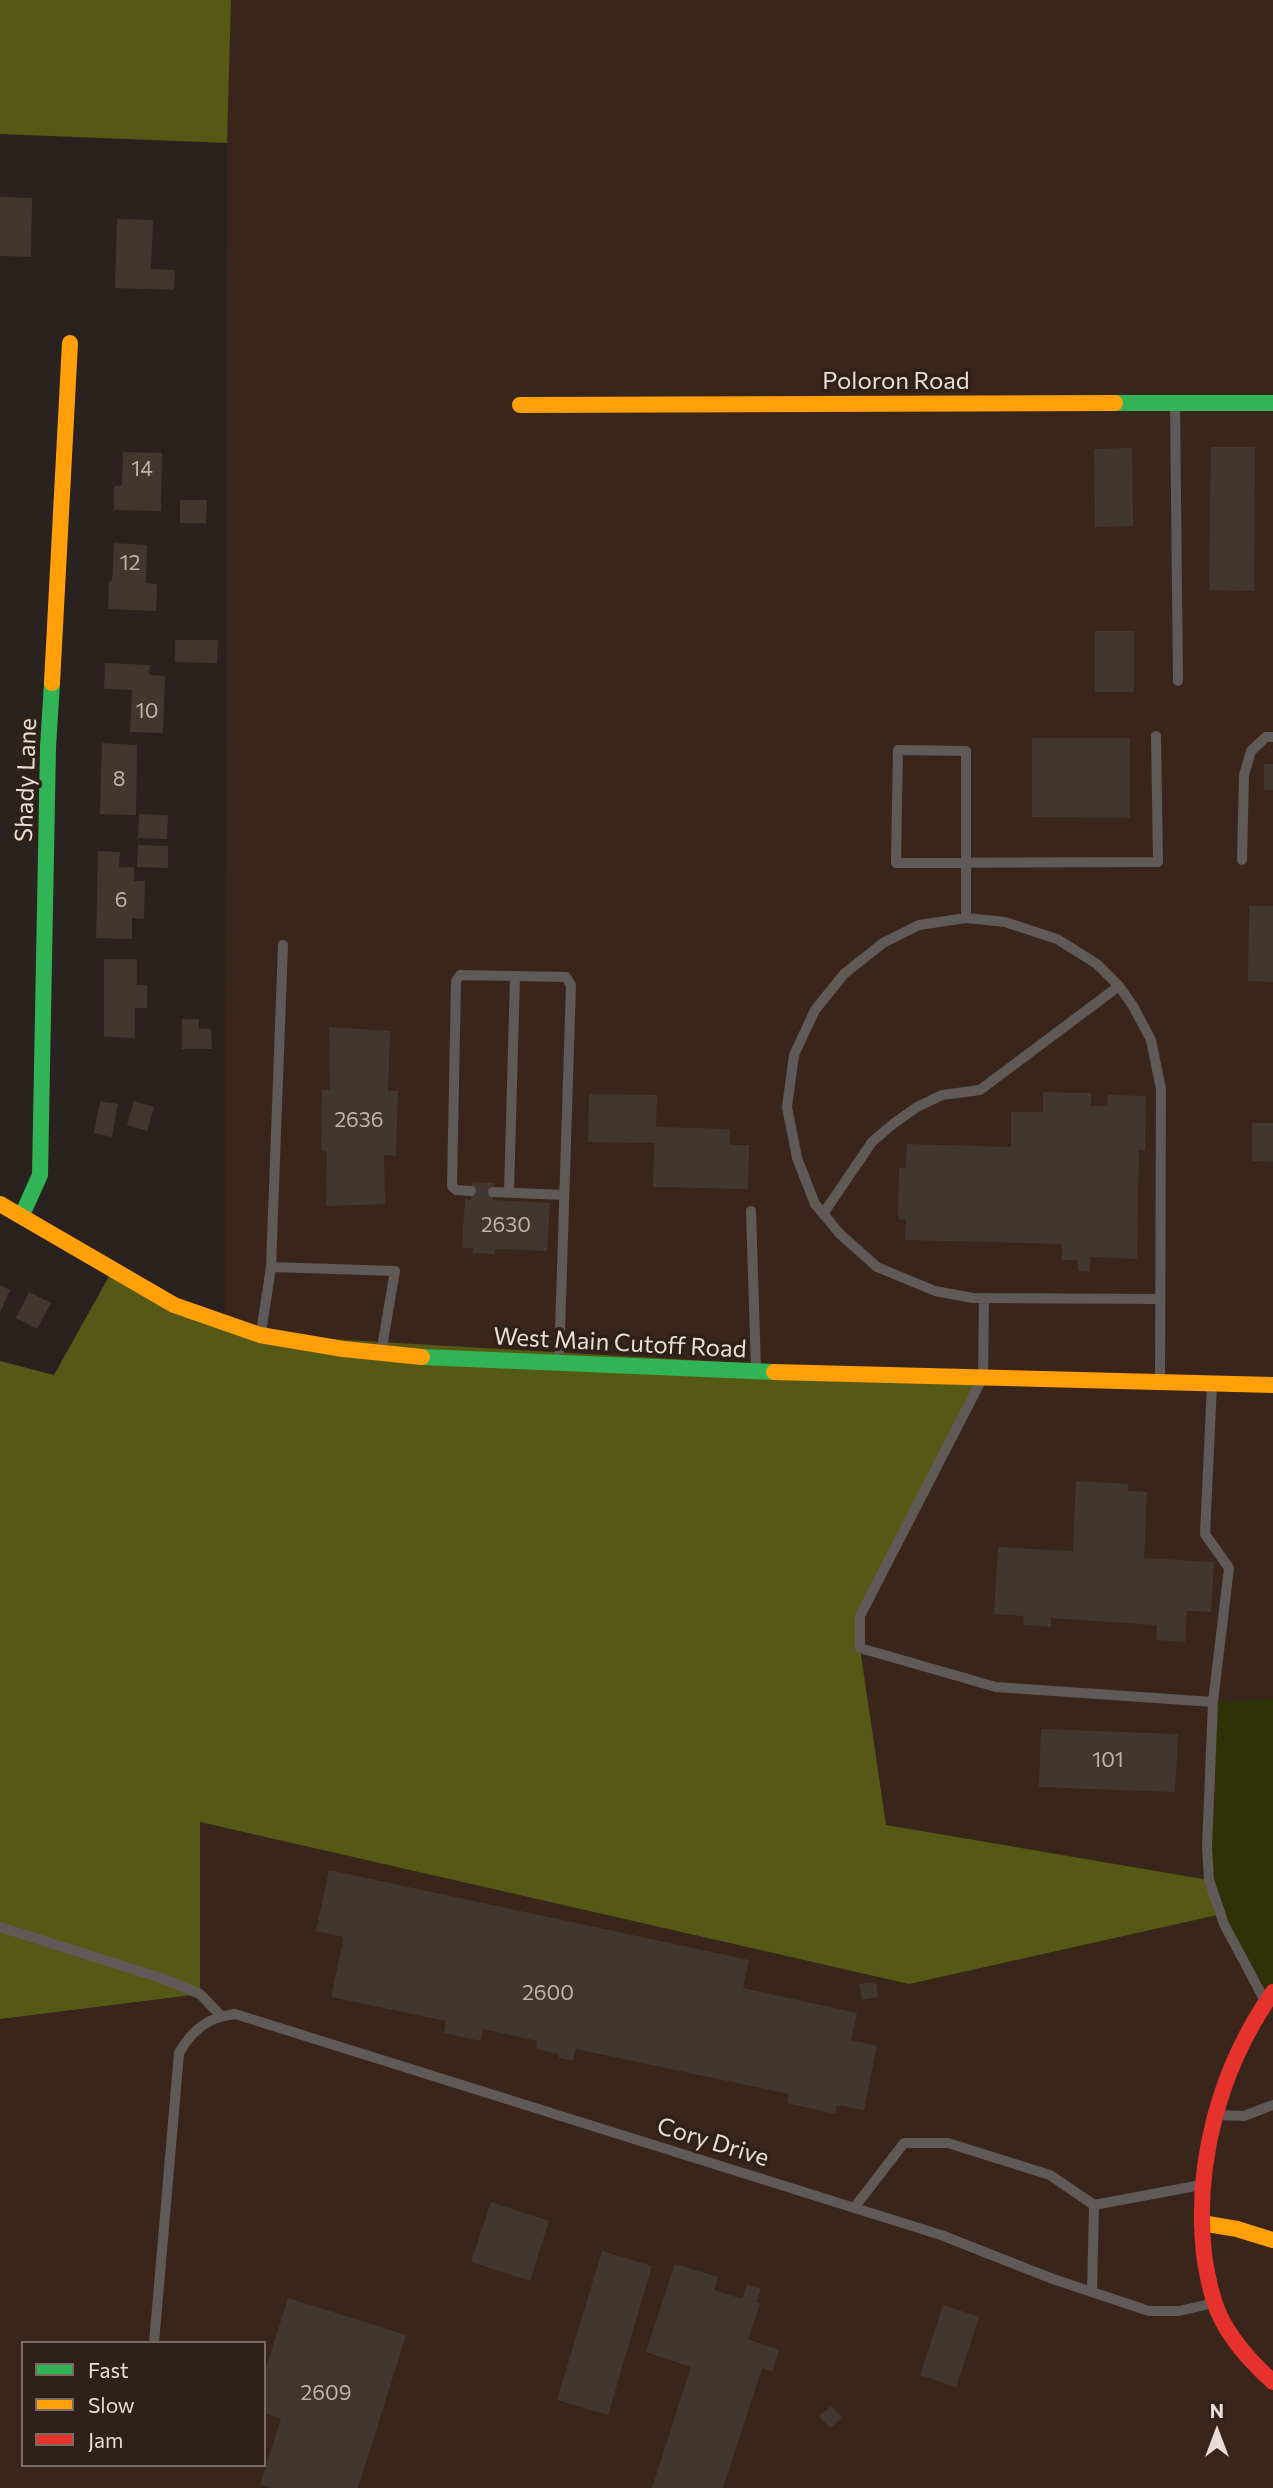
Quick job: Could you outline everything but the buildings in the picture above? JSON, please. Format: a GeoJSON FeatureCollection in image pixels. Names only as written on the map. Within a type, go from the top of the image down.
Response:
{"type":"FeatureCollection","features":[{"type":"Feature","properties":{"kind":"street","name":"Shady Lane"},"geometry":{"type":"LineString","coordinates":[[22,1215],[40,1175],[48,747],[69,343]]}},
{"type":"Feature","properties":{"kind":"street","name":"Poloron Road"},"geometry":{"type":"LineString","coordinates":[[520,405],[1273,404]]}},
{"type":"Feature","properties":{"kind":"street","name":"West Main Cutoff Road"},"geometry":{"type":"LineString","coordinates":[[0,1204],[174,1305],[260,1335],[381,1353],[756,1372],[1273,1385]]}},
{"type":"Feature","properties":{"kind":"street"},"geometry":{"type":"LineString","coordinates":[[1269,1997],[1250,2029],[1231,2071],[1217,2115],[1207,2150],[1202,2185],[1202,2223],[1207,2271],[1214,2303],[1229,2332],[1248,2359],[1273,2382]]}},
{"type":"Feature","properties":{"kind":"street"},"geometry":{"type":"LineString","coordinates":[[1202,2223],[1237,2229],[1273,2240]]}},
{"type":"Feature","properties":{"kind":"lane"},"geometry":{"type":"LineString","coordinates":[[1175,404],[1178,681]]}},
{"type":"Feature","properties":{"kind":"lane"},"geometry":{"type":"LineString","coordinates":[[966,918],[966,863],[966,751],[898,750],[896,863],[966,863],[1158,862],[1156,736]]}},
{"type":"Feature","properties":{"kind":"lane"},"geometry":{"type":"LineString","coordinates":[[1242,860],[1244,775],[1251,751],[1266,737],[1273,737]]}},
{"type":"Feature","properties":{"kind":"lane"},"geometry":{"type":"LineString","coordinates":[[1160,1299],[984,1298],[935,1291],[877,1267],[840,1234],[815,1204],[797,1158],[787,1107],[793,1055],[815,1010],[844,974],[883,943],[919,925],[966,918],[1005,922],[1057,939],[1097,964],[1119,986],[1151,1041],[1161,1088],[1160,1382]]}},
{"type":"Feature","properties":{"kind":"lane"},"geometry":{"type":"LineString","coordinates":[[260,1335],[271,1267],[284,945]]}},
{"type":"Feature","properties":{"kind":"lane"},"geometry":{"type":"LineString","coordinates":[[471,1191],[456,1190],[452,1186],[456,981],[460,975],[566,978],[571,985],[559,1364]]}},
{"type":"Feature","properties":{"kind":"lane"},"geometry":{"type":"LineString","coordinates":[[509,1192],[515,976]]}},
{"type":"Feature","properties":{"kind":"lane"},"geometry":{"type":"LineString","coordinates":[[823,1213],[872,1142],[893,1124],[917,1107],[942,1095],[980,1090],[1119,986]]}},
{"type":"Feature","properties":{"kind":"lane"},"geometry":{"type":"LineString","coordinates":[[493,1192],[564,1195]]}},
{"type":"Feature","properties":{"kind":"lane"},"geometry":{"type":"LineString","coordinates":[[751,1211],[756,1372]]}},
{"type":"Feature","properties":{"kind":"lane"},"geometry":{"type":"LineString","coordinates":[[271,1267],[395,1271],[381,1353]]}},
{"type":"Feature","properties":{"kind":"lane"},"geometry":{"type":"LineString","coordinates":[[984,1298],[983,1377],[860,1616],[860,1648],[996,1687],[1213,1702]]}},
{"type":"Feature","properties":{"kind":"lane"},"geometry":{"type":"LineString","coordinates":[[1212,1383],[1205,1534],[1229,1568],[1213,1702],[1209,1880],[1224,1924],[1269,1997]]}},
{"type":"Feature","properties":{"kind":"lane"},"geometry":{"type":"LineString","coordinates":[[0,1927],[160,1978],[200,1994],[220,2016],[199,2027],[187,2039],[177,2063],[154,2341]]}},
{"type":"Feature","properties":{"kind":"lane","name":"Cory Drive"},"geometry":{"type":"LineString","coordinates":[[220,2016],[235,2014],[249,2018],[941,2235],[1149,2311],[1163,2313],[1214,2303]]}},
{"type":"Feature","properties":{"kind":"lane"},"geometry":{"type":"LineString","coordinates":[[1217,2115],[1244,2116],[1273,2105]]}},
{"type":"Feature","properties":{"kind":"lane"},"geometry":{"type":"LineString","coordinates":[[854,2208],[904,2143],[948,2143],[1050,2175],[1094,2205],[1202,2185]]}},
{"type":"Feature","properties":{"kind":"lane"},"geometry":{"type":"LineString","coordinates":[[1093,2292],[1094,2205]]}},
{"type":"Feature","properties":{"kind":"shaded area"},"geometry":{"type":"Polygon","coordinates":[[[0,0],[231,0],[227,143],[0,134],[0,0]]]}},
{"type":"Feature","properties":{"kind":"shaded area"},"geometry":{"type":"Polygon","coordinates":[[[231,0],[1273,0],[1273,1699],[1213,1702],[1209,1880],[886,1826],[860,1648],[398,1356],[225,1324],[227,143],[231,0]]]}},
{"type":"Feature","properties":{"kind":"shaded area"},"geometry":{"type":"Polygon","coordinates":[[[112,1271],[260,1335],[983,1377],[860,1616],[860,1648],[886,1825],[1209,1880],[1222,1914],[909,1984],[200,1822],[200,1994],[0,2019],[0,1361],[54,1375],[112,1271]]]}},
{"type":"Feature","properties":{"kind":"shaded area"},"geometry":{"type":"Polygon","coordinates":[[[1273,1699],[1273,1992],[1265,2002],[1209,1880],[1213,1702],[1273,1699]]]}},
{"type":"Feature","properties":{"kind":"shaded area"},"geometry":{"type":"Polygon","coordinates":[[[200,1822],[909,1984],[1222,1914],[1273,1993],[1273,2488],[0,2488],[0,2019],[200,1994],[200,1822]]]}},
{"type":"Feature","properties":{"kind":"traffic: fast"},"geometry":{"type":"LineString","coordinates":[[1115,403],[1273,403]]}},
{"type":"Feature","properties":{"kind":"traffic: fast"},"geometry":{"type":"LineString","coordinates":[[22,1215],[40,1175],[48,747],[52,683]]}},
{"type":"Feature","properties":{"kind":"traffic: fast"},"geometry":{"type":"LineString","coordinates":[[422,1357],[774,1372]]}},
{"type":"Feature","properties":{"kind":"traffic: slow"},"geometry":{"type":"LineString","coordinates":[[52,683],[70,343]]}},
{"type":"Feature","properties":{"kind":"traffic: slow"},"geometry":{"type":"LineString","coordinates":[[520,405],[1115,403]]}},
{"type":"Feature","properties":{"kind":"traffic: slow"},"geometry":{"type":"LineString","coordinates":[[0,1204],[174,1305],[260,1335],[343,1349],[422,1357]]}},
{"type":"Feature","properties":{"kind":"traffic: slow"},"geometry":{"type":"LineString","coordinates":[[774,1372],[1273,1385]]}},
{"type":"Feature","properties":{"kind":"traffic: slow"},"geometry":{"type":"LineString","coordinates":[[1202,2223],[1237,2229],[1273,2240]]}},
{"type":"Feature","properties":{"kind":"traffic: jam"},"geometry":{"type":"LineString","coordinates":[[1273,1992],[1254,2021],[1225,2084],[1207,2151],[1202,2220],[1206,2270],[1220,2316],[1243,2352],[1273,2382]]}}]}
